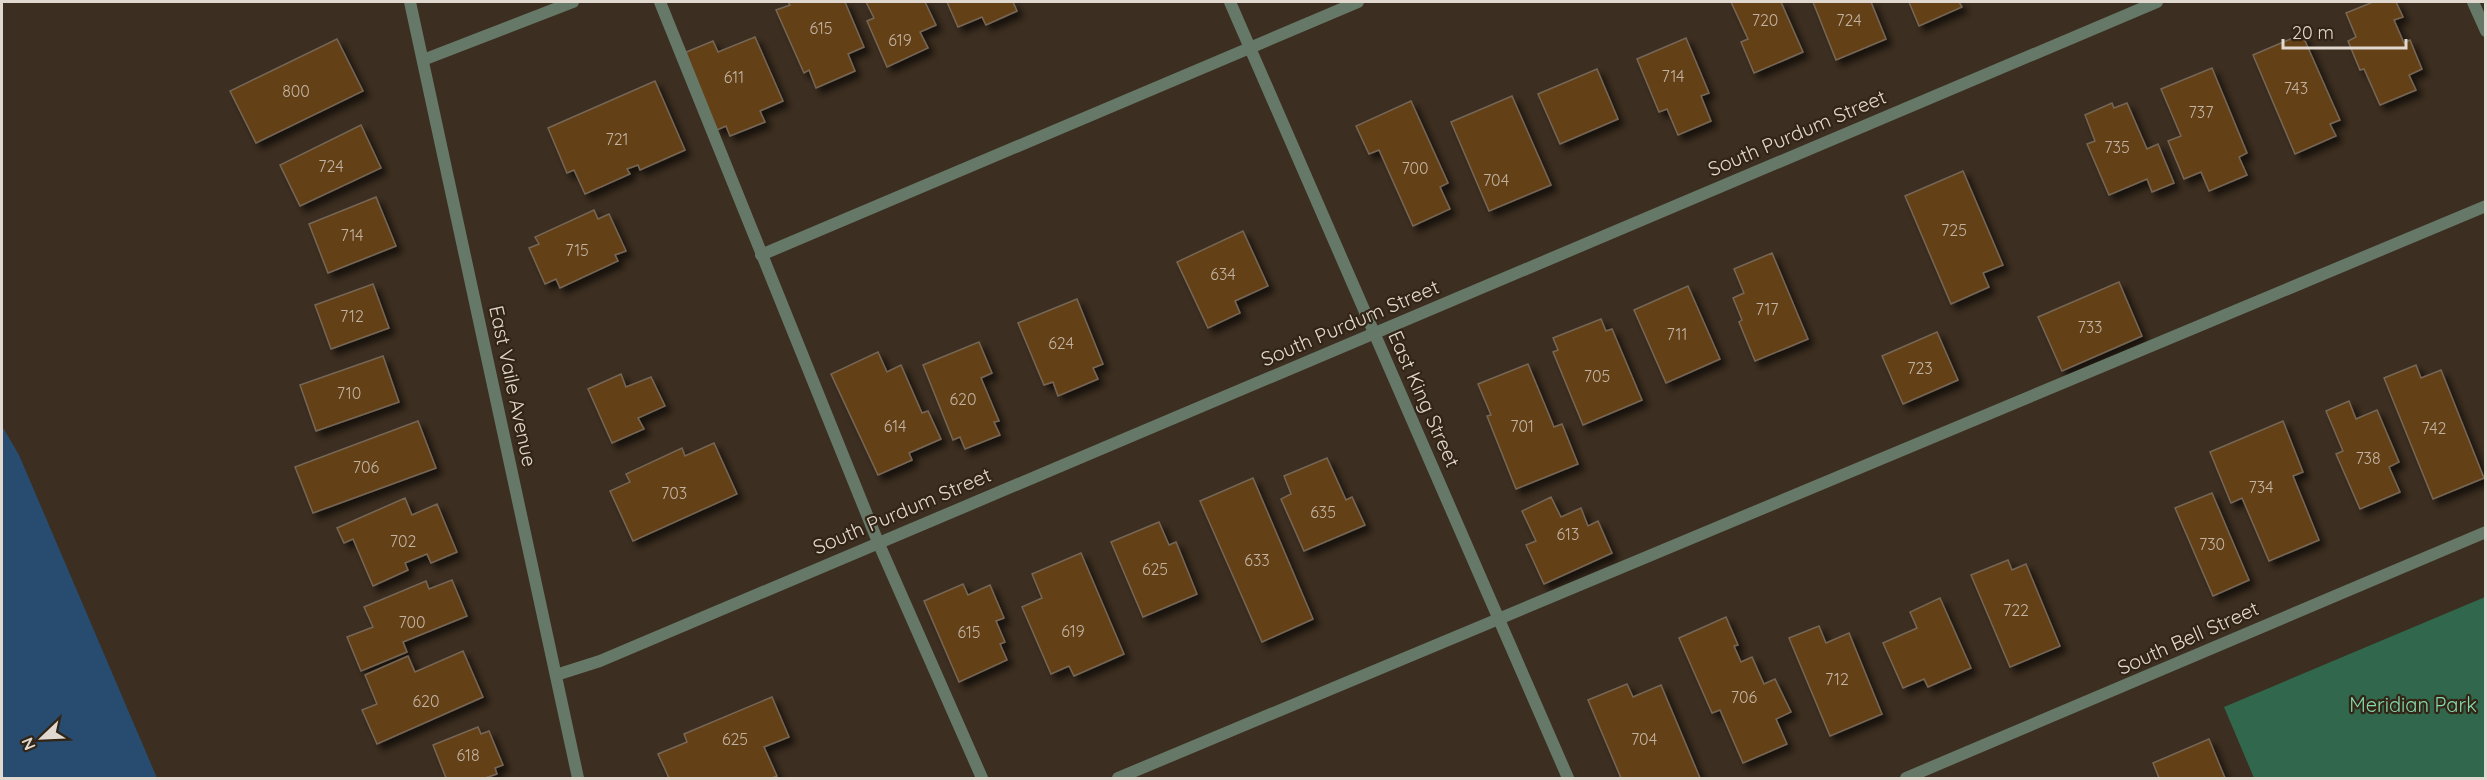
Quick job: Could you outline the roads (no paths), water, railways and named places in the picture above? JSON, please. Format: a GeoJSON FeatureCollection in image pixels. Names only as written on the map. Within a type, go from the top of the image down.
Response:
{"type":"FeatureCollection","features":[{"type":"Feature","properties":{"kind":"street","name":"East Vaile Avenue"},"geometry":{"type":"LineString","coordinates":[[410,2],[578,778]]}},
{"type":"Feature","properties":{"kind":"street"},"geometry":{"type":"LineString","coordinates":[[423,60],[573,2]]}},
{"type":"Feature","properties":{"kind":"street"},"geometry":{"type":"LineString","coordinates":[[660,2],[878,542],[982,778]]}},
{"type":"Feature","properties":{"kind":"street","name":"East King Street"},"geometry":{"type":"LineString","coordinates":[[1230,2],[1568,778]]}},
{"type":"Feature","properties":{"kind":"street"},"geometry":{"type":"LineString","coordinates":[[761,255],[1249,46],[1358,2]]}},
{"type":"Feature","properties":{"kind":"street","name":"South Purdum Street"},"geometry":{"type":"LineString","coordinates":[[556,675],[600,661],[2157,2]]}},
{"type":"Feature","properties":{"kind":"street"},"geometry":{"type":"LineString","coordinates":[[2473,2],[2486,31]]}},
{"type":"Feature","properties":{"kind":"street"},"geometry":{"type":"LineString","coordinates":[[1118,778],[2486,206]]}},
{"type":"Feature","properties":{"kind":"street","name":"South Bell Street"},"geometry":{"type":"LineString","coordinates":[[1906,778],[2486,532]]}},
{"type":"Feature","properties":{"kind":"water"},"geometry":{"type":"Polygon","coordinates":[[[2,426],[19,455],[157,778],[2,778],[2,426]]]}},
{"type":"Feature","properties":{"kind":"park label","name":"Meridian Park"},"geometry":{"type":"Point","coordinates":[2413,705]}}]}
